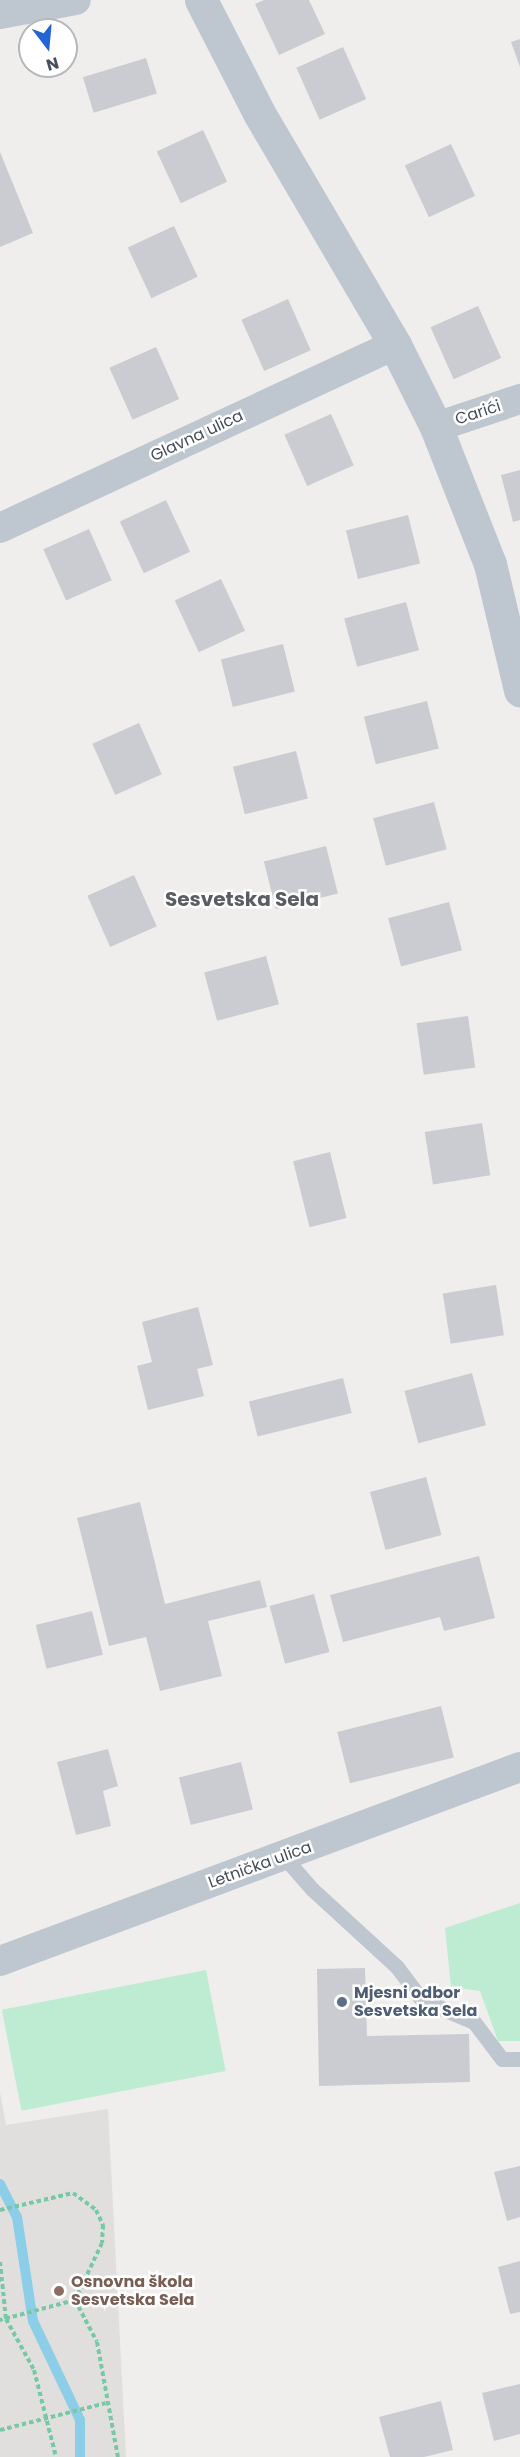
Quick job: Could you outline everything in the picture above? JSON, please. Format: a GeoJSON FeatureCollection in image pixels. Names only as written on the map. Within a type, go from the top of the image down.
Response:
{"type":"FeatureCollection","features":[{"type":"Feature","properties":{"kind":"street"},"geometry":{"type":"LineString","coordinates":[[0,14],[76,0]]}},
{"type":"Feature","properties":{"kind":"street"},"geometry":{"type":"LineString","coordinates":[[201,0],[259,113],[395,345],[436,426],[490,564],[520,690]]}},
{"type":"Feature","properties":{"kind":"street","name":"Glavna ulica"},"geometry":{"type":"LineString","coordinates":[[0,528],[395,345]]}},
{"type":"Feature","properties":{"kind":"street","name":"Carići"},"geometry":{"type":"LineString","coordinates":[[436,426],[520,399]]}},
{"type":"Feature","properties":{"kind":"street","name":"Letnička ulica"},"geometry":{"type":"LineString","coordinates":[[0,1960],[284,1857],[520,1767]]}},
{"type":"Feature","properties":{"kind":"lane"},"geometry":{"type":"LineString","coordinates":[[284,1857],[312,1889],[397,1967],[409,1988],[422,2000],[474,2022],[502,2059],[520,2059]]}},
{"type":"Feature","properties":{"kind":"path"},"geometry":{"type":"LineString","coordinates":[[0,2210],[73,2193],[96,2210],[103,2225],[102,2243],[75,2300]]}},
{"type":"Feature","properties":{"kind":"path"},"geometry":{"type":"LineString","coordinates":[[0,2262],[4,2269],[6,2319],[34,2370],[49,2419],[56,2457]]}},
{"type":"Feature","properties":{"kind":"path"},"geometry":{"type":"LineString","coordinates":[[0,2320],[75,2300]]}},
{"type":"Feature","properties":{"kind":"path"},"geometry":{"type":"LineString","coordinates":[[75,2300],[97,2342],[106,2403],[118,2457]]}},
{"type":"Feature","properties":{"kind":"path"},"geometry":{"type":"LineString","coordinates":[[0,2430],[106,2403]]}},
{"type":"Feature","properties":{"kind":"shaded area","name":"Osnovna škola Sesvetska Sela"},"geometry":{"type":"Polygon","coordinates":[[[0,2092],[6,2125],[108,2109],[126,2457],[0,2457],[0,2092]]]}},
{"type":"Feature","properties":{"kind":"green space"},"geometry":{"type":"Polygon","coordinates":[[[520,1903],[520,2041],[498,2041],[480,1991],[451,1987],[445,1928],[520,1903]]]}},
{"type":"Feature","properties":{"kind":"green space"},"geometry":{"type":"Polygon","coordinates":[[[206,1970],[226,2071],[21,2111],[2,2010],[206,1970]]]}},
{"type":"Feature","properties":{"kind":"building"},"geometry":{"type":"Polygon","coordinates":[[[264,0],[309,0],[325,34],[279,55],[255,4],[264,0]]]}},
{"type":"Feature","properties":{"kind":"building"},"geometry":{"type":"Polygon","coordinates":[[[520,39],[520,67],[511,42],[520,39]]]}},
{"type":"Feature","properties":{"kind":"building"},"geometry":{"type":"Polygon","coordinates":[[[343,47],[366,99],[320,120],[296,68],[343,47]]]}},
{"type":"Feature","properties":{"kind":"building"},"geometry":{"type":"Polygon","coordinates":[[[146,58],[157,93],[94,113],[83,77],[146,58]]]}},
{"type":"Feature","properties":{"kind":"building"},"geometry":{"type":"Polygon","coordinates":[[[203,130],[227,182],[181,203],[157,152],[203,130]]]}},
{"type":"Feature","properties":{"kind":"building"},"geometry":{"type":"Polygon","coordinates":[[[451,144],[475,196],[429,217],[405,166],[451,144]]]}},
{"type":"Feature","properties":{"kind":"building"},"geometry":{"type":"Polygon","coordinates":[[[0,152],[33,233],[0,247],[0,152]]]}},
{"type":"Feature","properties":{"kind":"building"},"geometry":{"type":"Polygon","coordinates":[[[174,226],[198,277],[151,298],[128,248],[174,226]]]}},
{"type":"Feature","properties":{"kind":"building"},"geometry":{"type":"Polygon","coordinates":[[[288,299],[311,350],[264,371],[241,320],[288,299]]]}},
{"type":"Feature","properties":{"kind":"building"},"geometry":{"type":"Polygon","coordinates":[[[478,306],[501,358],[454,379],[430,327],[478,306]]]}},
{"type":"Feature","properties":{"kind":"building"},"geometry":{"type":"Polygon","coordinates":[[[156,347],[179,399],[133,420],[109,368],[156,347]]]}},
{"type":"Feature","properties":{"kind":"building"},"geometry":{"type":"Polygon","coordinates":[[[331,414],[354,465],[307,486],[284,435],[331,414]]]}},
{"type":"Feature","properties":{"kind":"building"},"geometry":{"type":"Polygon","coordinates":[[[520,470],[520,520],[513,522],[501,475],[520,470]]]}},
{"type":"Feature","properties":{"kind":"building"},"geometry":{"type":"Polygon","coordinates":[[[166,500],[190,552],[144,573],[120,522],[166,500]]]}},
{"type":"Feature","properties":{"kind":"building"},"geometry":{"type":"Polygon","coordinates":[[[408,515],[420,564],[358,579],[346,530],[408,515]]]}},
{"type":"Feature","properties":{"kind":"building"},"geometry":{"type":"Polygon","coordinates":[[[89,529],[112,580],[66,600],[43,549],[89,529]]]}},
{"type":"Feature","properties":{"kind":"building"},"geometry":{"type":"Polygon","coordinates":[[[221,579],[245,631],[199,652],[175,601],[221,579]]]}},
{"type":"Feature","properties":{"kind":"building"},"geometry":{"type":"Polygon","coordinates":[[[406,602],[419,650],[357,667],[344,619],[406,602]]]}},
{"type":"Feature","properties":{"kind":"building"},"geometry":{"type":"Polygon","coordinates":[[[283,644],[295,692],[233,707],[221,659],[283,644]]]}},
{"type":"Feature","properties":{"kind":"building"},"geometry":{"type":"Polygon","coordinates":[[[427,701],[439,749],[376,764],[364,717],[427,701]]]}},
{"type":"Feature","properties":{"kind":"building"},"geometry":{"type":"Polygon","coordinates":[[[139,723],[162,774],[115,795],[92,744],[139,723]]]}},
{"type":"Feature","properties":{"kind":"building"},"geometry":{"type":"Polygon","coordinates":[[[296,751],[308,799],[245,814],[233,767],[296,751]]]}},
{"type":"Feature","properties":{"kind":"building"},"geometry":{"type":"Polygon","coordinates":[[[434,802],[447,849],[386,866],[373,818],[434,802]]]}},
{"type":"Feature","properties":{"kind":"building"},"geometry":{"type":"Polygon","coordinates":[[[326,846],[338,894],[276,909],[264,861],[326,846]]]}},
{"type":"Feature","properties":{"kind":"building"},"geometry":{"type":"Polygon","coordinates":[[[134,875],[157,926],[110,947],[87,896],[134,875]]]}},
{"type":"Feature","properties":{"kind":"building"},"geometry":{"type":"Polygon","coordinates":[[[449,902],[462,950],[401,967],[388,918],[449,902]]]}},
{"type":"Feature","properties":{"kind":"building"},"geometry":{"type":"Polygon","coordinates":[[[266,956],[279,1004],[217,1021],[204,973],[266,956]]]}},
{"type":"Feature","properties":{"kind":"building"},"geometry":{"type":"Polygon","coordinates":[[[468,1016],[475,1067],[424,1075],[417,1023],[468,1016]]]}},
{"type":"Feature","properties":{"kind":"building"},"geometry":{"type":"Polygon","coordinates":[[[482,1123],[490,1175],[433,1184],[425,1132],[482,1123]]]}},
{"type":"Feature","properties":{"kind":"building"},"geometry":{"type":"Polygon","coordinates":[[[330,1152],[346,1218],[310,1227],[293,1161],[330,1152]]]}},
{"type":"Feature","properties":{"kind":"building"},"geometry":{"type":"Polygon","coordinates":[[[496,1285],[504,1335],[451,1344],[443,1293],[496,1285]]]}},
{"type":"Feature","properties":{"kind":"building"},"geometry":{"type":"Polygon","coordinates":[[[198,1307],[213,1365],[197,1369],[204,1396],[148,1410],[137,1366],[152,1362],[142,1322],[198,1307]]]}},
{"type":"Feature","properties":{"kind":"building"},"geometry":{"type":"Polygon","coordinates":[[[472,1373],[486,1425],[418,1443],[404,1391],[472,1373]]]}},
{"type":"Feature","properties":{"kind":"building"},"geometry":{"type":"Polygon","coordinates":[[[343,1378],[352,1413],[258,1436],[249,1401],[343,1378]]]}},
{"type":"Feature","properties":{"kind":"building"},"geometry":{"type":"Polygon","coordinates":[[[426,1477],[442,1535],[386,1550],[370,1492],[426,1477]]]}},
{"type":"Feature","properties":{"kind":"building"},"geometry":{"type":"Polygon","coordinates":[[[140,1502],[165,1604],[260,1580],[267,1607],[208,1621],[222,1676],[160,1691],[146,1637],[109,1646],[77,1518],[140,1502]]]}},
{"type":"Feature","properties":{"kind":"building"},"geometry":{"type":"Polygon","coordinates":[[[479,1556],[495,1618],[444,1631],[440,1617],[343,1642],[330,1595],[479,1556]]]}},
{"type":"Feature","properties":{"kind":"building"},"geometry":{"type":"Polygon","coordinates":[[[314,1594],[330,1652],[285,1664],[270,1606],[314,1594]]]}},
{"type":"Feature","properties":{"kind":"building"},"geometry":{"type":"Polygon","coordinates":[[[92,1611],[103,1655],[47,1669],[36,1625],[92,1611]]]}},
{"type":"Feature","properties":{"kind":"building"},"geometry":{"type":"Polygon","coordinates":[[[441,1706],[454,1757],[350,1783],[337,1732],[441,1706]]]}},
{"type":"Feature","properties":{"kind":"building"},"geometry":{"type":"Polygon","coordinates":[[[108,1749],[118,1786],[103,1791],[111,1826],[76,1835],[57,1762],[108,1749]]]}},
{"type":"Feature","properties":{"kind":"building"},"geometry":{"type":"Polygon","coordinates":[[[241,1762],[253,1810],[191,1825],[179,1777],[241,1762]]]}},
{"type":"Feature","properties":{"kind":"building","name":"Mjesni odbor Sesvetska Sela"},"geometry":{"type":"Polygon","coordinates":[[[365,1968],[367,2036],[469,2034],[470,2082],[319,2086],[317,1969],[365,1968]]]}},
{"type":"Feature","properties":{"kind":"building"},"geometry":{"type":"Polygon","coordinates":[[[520,2166],[520,2217],[507,2221],[494,2172],[520,2166]]]}},
{"type":"Feature","properties":{"kind":"building"},"geometry":{"type":"Polygon","coordinates":[[[520,2261],[520,2312],[510,2314],[498,2267],[520,2261]]]}},
{"type":"Feature","properties":{"kind":"building"},"geometry":{"type":"Polygon","coordinates":[[[520,2384],[520,2434],[494,2441],[482,2393],[520,2384]]]}},
{"type":"Feature","properties":{"kind":"building"},"geometry":{"type":"Polygon","coordinates":[[[441,2401],[453,2450],[424,2457],[390,2457],[379,2417],[441,2401]]]}},
{"type":"Feature","properties":{"kind":"waterway"},"geometry":{"type":"LineString","coordinates":[[0,2184],[17,2217],[33,2321],[80,2420],[80,2457]]}},
{"type":"Feature","properties":{"kind":"place","name":"Mjesni odbor Sesvetska Sela"},"geometry":{"type":"Point","coordinates":[342,2002]}},
{"type":"Feature","properties":{"kind":"place","name":"Osnovna škola Sesvetska Sela"},"geometry":{"type":"Point","coordinates":[59,2291]}},
{"type":"Feature","properties":{"kind":"district","name":"Sesvetska Sela"},"geometry":{"type":"Point","coordinates":[242,899]}}]}
